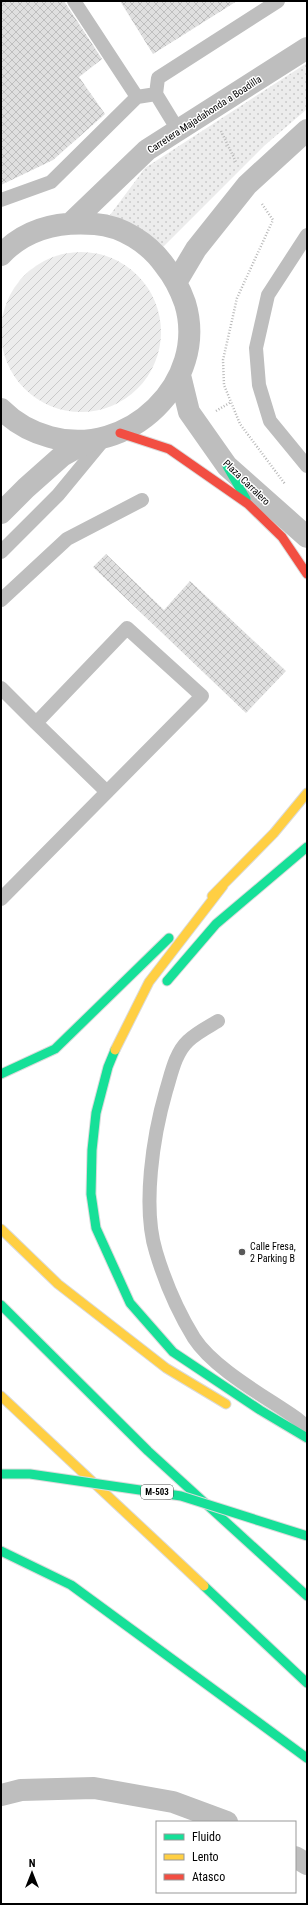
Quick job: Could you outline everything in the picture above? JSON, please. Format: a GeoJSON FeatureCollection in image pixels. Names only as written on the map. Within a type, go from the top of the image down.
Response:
{"type":"FeatureCollection","features":[{"type":"Feature","properties":{"kind":"highway"},"geometry":{"type":"LineString","coordinates":[[104,438],[169,449],[248,504],[282,537],[307,574]]}},
{"type":"Feature","properties":{"kind":"highway"},"geometry":{"type":"LineString","coordinates":[[228,466],[248,504]]}},
{"type":"Feature","properties":{"kind":"highway"},"geometry":{"type":"LineString","coordinates":[[1,1074],[55,1049],[223,886],[274,833],[307,793]]}},
{"type":"Feature","properties":{"kind":"highway"},"geometry":{"type":"LineString","coordinates":[[160,989],[216,924],[307,847]]}},
{"type":"Feature","properties":{"kind":"highway"},"geometry":{"type":"LineString","coordinates":[[223,886],[149,982],[120,1037],[108,1067],[96,1113],[92,1150],[91,1194],[96,1228],[105,1251],[130,1303],[173,1352],[260,1410],[307,1438]]}},
{"type":"Feature","properties":{"kind":"highway"},"geometry":{"type":"LineString","coordinates":[[120,1037],[150,1001]]}},
{"type":"Feature","properties":{"kind":"highway"},"geometry":{"type":"LineString","coordinates":[[1,1229],[58,1284],[166,1368],[232,1409]]}},
{"type":"Feature","properties":{"kind":"highway"},"geometry":{"type":"LineString","coordinates":[[1,1305],[148,1451],[307,1596]]}},
{"type":"Feature","properties":{"kind":"highway"},"geometry":{"type":"LineString","coordinates":[[1,1396],[307,1683]]}},
{"type":"Feature","properties":{"kind":"highway","name":"M-503"},"geometry":{"type":"LineString","coordinates":[[1,1474],[30,1474],[181,1496],[307,1536]]}},
{"type":"Feature","properties":{"kind":"highway"},"geometry":{"type":"LineString","coordinates":[[1,1551],[71,1585],[307,1758]]}},
{"type":"Feature","properties":{"kind":"highway"},"geometry":{"type":"LineString","coordinates":[[94,1614],[154,1646]]}},
{"type":"Feature","properties":{"kind":"street","name":"Carretera Majadahonda a Boadilla"},"geometry":{"type":"LineString","coordinates":[[72,222],[147,150],[307,48]]}},
{"type":"Feature","properties":{"kind":"street"},"geometry":{"type":"LineString","coordinates":[[177,281],[196,249],[247,185],[307,130]]}},
{"type":"Feature","properties":{"kind":"street"},"geometry":{"type":"LineString","coordinates":[[1,255],[10,246],[39,228],[72,222],[104,224],[134,236],[158,256],[177,281],[185,304],[188,328],[187,352],[180,375],[165,399],[145,419],[62,456],[1,513]]}},
{"type":"Feature","properties":{"kind":"street","name":"Plaza Carralero"},"geometry":{"type":"LineString","coordinates":[[180,375],[190,412],[228,466],[307,537]]}},
{"type":"Feature","properties":{"kind":"street"},"geometry":{"type":"LineString","coordinates":[[1,409],[10,419],[34,433],[61,440],[104,438]]}},
{"type":"Feature","properties":{"kind":"street"},"geometry":{"type":"LineString","coordinates":[[1,1794],[21,1790],[94,1788],[173,1802],[224,1821]]}},
{"type":"Feature","properties":{"kind":"street"},"geometry":{"type":"LineString","coordinates":[[296,1858],[307,1864]]}},
{"type":"Feature","properties":{"kind":"lane"},"geometry":{"type":"LineString","coordinates":[[74,1],[137,97]]}},
{"type":"Feature","properties":{"kind":"lane"},"geometry":{"type":"LineString","coordinates":[[178,130],[156,94],[158,78],[278,1]]}},
{"type":"Feature","properties":{"kind":"lane"},"geometry":{"type":"LineString","coordinates":[[1,200],[51,182],[137,97],[156,94]]}},
{"type":"Feature","properties":{"kind":"lane"},"geometry":{"type":"LineString","coordinates":[[307,235],[268,295],[256,348],[259,385],[270,421],[307,466]]}},
{"type":"Feature","properties":{"kind":"lane"},"geometry":{"type":"LineString","coordinates":[[1,552],[58,495],[104,438]]}},
{"type":"Feature","properties":{"kind":"lane"},"geometry":{"type":"LineString","coordinates":[[1,600],[67,539],[142,500]]}},
{"type":"Feature","properties":{"kind":"lane"},"geometry":{"type":"LineString","coordinates":[[1,899],[202,696],[126,628],[36,723]]}},
{"type":"Feature","properties":{"kind":"lane"},"geometry":{"type":"LineString","coordinates":[[1,688],[107,792]]}},
{"type":"Feature","properties":{"kind":"lane"},"geometry":{"type":"LineString","coordinates":[[218,1021],[188,1041],[180,1051],[158,1118],[150,1187],[151,1221],[156,1252],[172,1294],[195,1339],[222,1368],[307,1427]]}},
{"type":"Feature","properties":{"kind":"shaded area"},"geometry":{"type":"Polygon","coordinates":[[[307,63],[307,109],[264,146],[162,248],[110,215],[145,168],[307,63]]]}},
{"type":"Feature","properties":{"kind":"shaded area"},"geometry":{"type":"Polygon","coordinates":[[[81,252],[111,258],[132,270],[143,281],[155,302],[161,332],[155,362],[143,383],[132,394],[111,406],[81,412],[51,406],[30,394],[19,383],[7,362],[1,332],[7,302],[19,281],[30,270],[51,258],[81,252]]]}},
{"type":"Feature","properties":{"kind":"building"},"geometry":{"type":"Polygon","coordinates":[[[1,1],[64,1],[102,59],[79,77],[105,114],[53,160],[1,185],[1,1]]]}},
{"type":"Feature","properties":{"kind":"building"},"geometry":{"type":"Polygon","coordinates":[[[120,1],[237,1],[153,54],[120,1]]]}},
{"type":"Feature","properties":{"kind":"building"},"geometry":{"type":"Polygon","coordinates":[[[106,554],[164,610],[190,581],[286,671],[246,713],[93,567],[106,554]]]}},
{"type":"Feature","properties":{"kind":"traffic: fast"},"geometry":{"type":"LineString","coordinates":[[227,466],[246,499]]}},
{"type":"Feature","properties":{"kind":"traffic: fast"},"geometry":{"type":"LineString","coordinates":[[167,981],[216,924],[307,847]]}},
{"type":"Feature","properties":{"kind":"traffic: fast"},"geometry":{"type":"LineString","coordinates":[[1,1074],[55,1049],[169,938]]}},
{"type":"Feature","properties":{"kind":"traffic: fast"},"geometry":{"type":"LineString","coordinates":[[115,1050],[108,1067],[96,1113],[92,1150],[91,1194],[96,1228],[130,1303],[173,1352],[260,1410],[307,1438]]}},
{"type":"Feature","properties":{"kind":"traffic: fast"},"geometry":{"type":"LineString","coordinates":[[1,1305],[148,1451],[307,1596]]}},
{"type":"Feature","properties":{"kind":"traffic: fast"},"geometry":{"type":"LineString","coordinates":[[1,1474],[30,1474],[181,1496],[307,1536]]}},
{"type":"Feature","properties":{"kind":"traffic: fast"},"geometry":{"type":"LineString","coordinates":[[1,1551],[71,1585],[307,1758]]}},
{"type":"Feature","properties":{"kind":"traffic: fast"},"geometry":{"type":"LineString","coordinates":[[204,1586],[307,1683]]}},
{"type":"Feature","properties":{"kind":"traffic: slow"},"geometry":{"type":"LineString","coordinates":[[212,896],[274,833],[307,793]]}},
{"type":"Feature","properties":{"kind":"traffic: slow"},"geometry":{"type":"LineString","coordinates":[[115,1050],[149,982],[223,886]]}},
{"type":"Feature","properties":{"kind":"traffic: slow"},"geometry":{"type":"LineString","coordinates":[[1,1229],[58,1284],[166,1368],[226,1404]]}},
{"type":"Feature","properties":{"kind":"traffic: slow"},"geometry":{"type":"LineString","coordinates":[[1,1396],[204,1586]]}},
{"type":"Feature","properties":{"kind":"traffic: jam"},"geometry":{"type":"LineString","coordinates":[[120,433],[169,449],[248,504],[282,537],[307,574]]}},
{"type":"Feature","properties":{"kind":"place","name":"Calle Fresa, 2 Parking B"},"geometry":{"type":"Point","coordinates":[242,1252]}}]}
